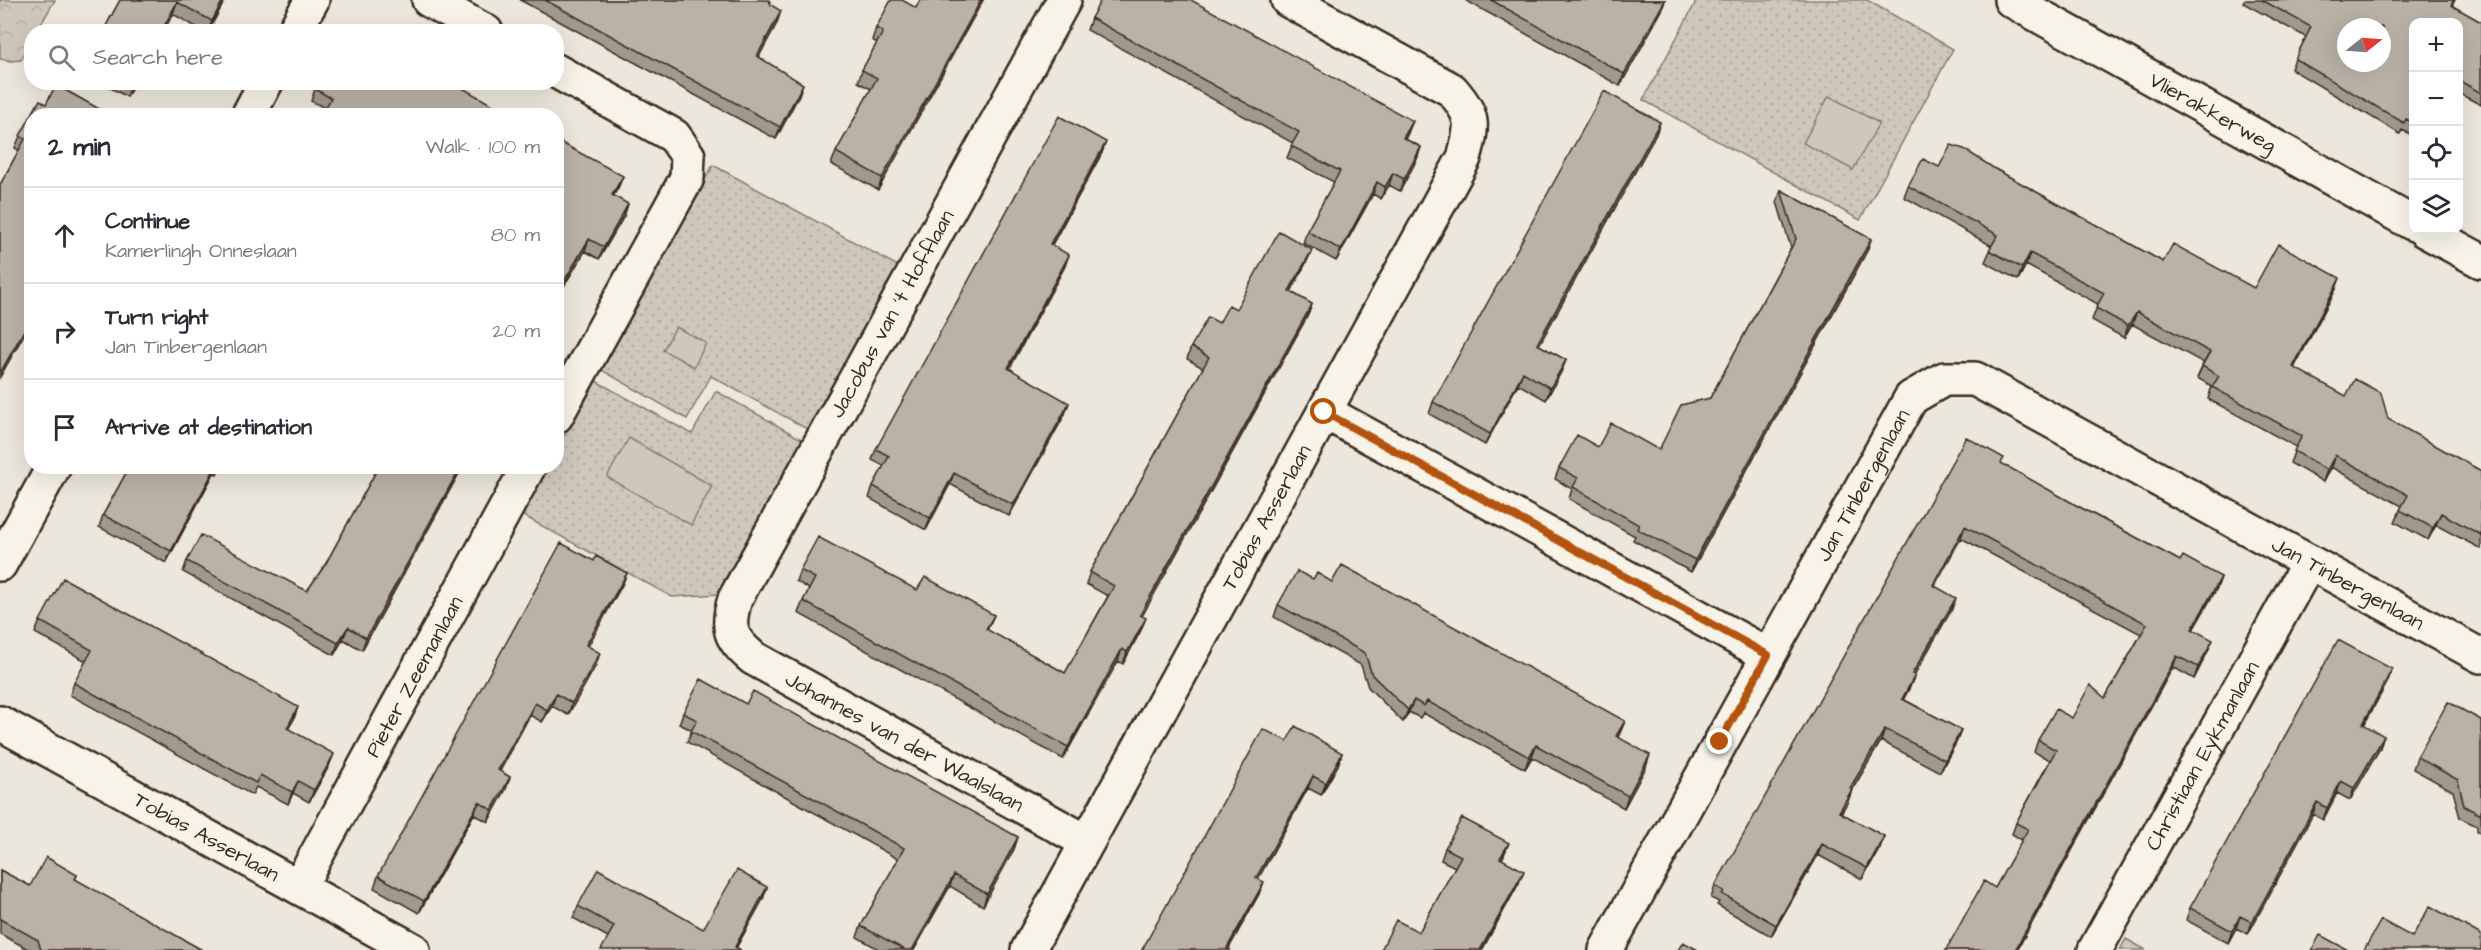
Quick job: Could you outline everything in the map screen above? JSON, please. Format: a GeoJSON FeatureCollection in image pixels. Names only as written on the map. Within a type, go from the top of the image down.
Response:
{"type":"FeatureCollection","features":[{"type":"Feature","properties":{"kind":"street"},"geometry":{"type":"LineString","coordinates":[[298,24],[312,0]]}},
{"type":"Feature","properties":{"kind":"street"},"geometry":{"type":"LineString","coordinates":[[429,0],[472,24]]}},
{"type":"Feature","properties":{"kind":"street","name":"Jacobus van 't Hofflaan"},"geometry":{"type":"LineString","coordinates":[[731,631],[730,616],[735,599],[1064,0]]}},
{"type":"Feature","properties":{"kind":"street","name":"Tobias Asserlaan"},"geometry":{"type":"LineString","coordinates":[[1029,950],[1464,158],[1472,130],[1467,108],[1452,90],[1288,0]]}},
{"type":"Feature","properties":{"kind":"street","name":"Vlierakkerweg"},"geometry":{"type":"LineString","coordinates":[[2011,0],[2409,221]]}},
{"type":"Feature","properties":{"kind":"street"},"geometry":{"type":"LineString","coordinates":[[564,75],[674,136],[688,156],[687,178],[564,401]]}},
{"type":"Feature","properties":{"kind":"street"},"geometry":{"type":"LineString","coordinates":[[252,108],[262,90]]}},
{"type":"Feature","properties":{"kind":"street"},"geometry":{"type":"LineString","coordinates":[[2431,234],[2481,261]]}},
{"type":"Feature","properties":{"kind":"street","name":"Jan Tinbergenlaan"},"geometry":{"type":"LineString","coordinates":[[1606,950],[1911,398],[1944,379],[1975,379],[2481,656]]}},
{"type":"Feature","properties":{"kind":"street"},"geometry":{"type":"LineString","coordinates":[[1324,412],[1768,655]]}},
{"type":"Feature","properties":{"kind":"street"},"geometry":{"type":"LineString","coordinates":[[0,564],[50,474]]}},
{"type":"Feature","properties":{"kind":"street","name":"Pieter Zeemanlaan"},"geometry":{"type":"LineString","coordinates":[[299,887],[525,474]]}},
{"type":"Feature","properties":{"kind":"street","name":"Christiaan Eykmanlaan"},"geometry":{"type":"LineString","coordinates":[[2095,950],[2309,562]]}},
{"type":"Feature","properties":{"kind":"street","name":"Johannes van der Waalslaan"},"geometry":{"type":"LineString","coordinates":[[731,631],[738,645],[753,658],[1087,843]]}},
{"type":"Feature","properties":{"kind":"street","name":"Tobias Asserlaan"},"geometry":{"type":"LineString","coordinates":[[0,723],[413,950]]}},
{"type":"Feature","properties":{"kind":"green space"},"geometry":{"type":"Polygon","coordinates":[[[0,0],[55,0],[41,24],[24,24],[24,54],[21,60],[0,59],[0,0]]]}},
{"type":"Feature","properties":{"kind":"green space"},"geometry":{"type":"Polygon","coordinates":[[[1697,0],[1867,0],[1953,49],[1860,220],[1643,100],[1697,0]]]}},
{"type":"Feature","properties":{"kind":"green space"},"geometry":{"type":"Polygon","coordinates":[[[1829,96],[1879,123],[1853,170],[1803,143],[1829,96]]]}},
{"type":"Feature","properties":{"kind":"green space"},"geometry":{"type":"Polygon","coordinates":[[[713,165],[898,266],[809,430],[711,376],[687,419],[600,369],[713,165]]]}},
{"type":"Feature","properties":{"kind":"green space"},"geometry":{"type":"Polygon","coordinates":[[[676,327],[706,343],[694,367],[663,350],[676,327]]]}},
{"type":"Feature","properties":{"kind":"green space"},"geometry":{"type":"Polygon","coordinates":[[[594,380],[692,434],[716,391],[803,440],[719,594],[672,597],[520,514],[543,474],[564,474],[564,436],[594,380]]]}},
{"type":"Feature","properties":{"kind":"green space"},"geometry":{"type":"Polygon","coordinates":[[[629,438],[712,486],[691,525],[607,477],[629,438]]]}},
{"type":"Feature","properties":{"kind":"green space"},"geometry":{"type":"Polygon","coordinates":[[[2126,939],[2146,950],[2120,950],[2126,939]]]}},
{"type":"Feature","properties":{"kind":"building"},"geometry":{"type":"Polygon","coordinates":[[[120,0],[223,0],[212,21],[177,2],[165,24],[107,24],[120,0]]]}},
{"type":"Feature","properties":{"kind":"building"},"geometry":{"type":"Polygon","coordinates":[[[545,0],[769,0],[771,5],[781,11],[757,56],[803,84],[780,127],[545,0]]]}},
{"type":"Feature","properties":{"kind":"building"},"geometry":{"type":"Polygon","coordinates":[[[891,0],[902,0],[916,8],[920,0],[981,0],[882,178],[836,152],[877,78],[862,70],[883,32],[876,28],[891,0]]]}},
{"type":"Feature","properties":{"kind":"building"},"geometry":{"type":"Polygon","coordinates":[[[1101,0],[1191,0],[1413,121],[1403,138],[1421,147],[1404,179],[1393,173],[1385,187],[1377,182],[1341,250],[1307,231],[1340,171],[1291,146],[1299,132],[1091,18],[1101,0]]]}},
{"type":"Feature","properties":{"kind":"building"},"geometry":{"type":"Polygon","coordinates":[[[1491,0],[1665,0],[1624,74],[1491,0]]]}},
{"type":"Feature","properties":{"kind":"building"},"geometry":{"type":"Polygon","coordinates":[[[2262,0],[2454,0],[2451,5],[2481,22],[2481,93],[2463,83],[2463,18],[2409,18],[2409,120],[2406,119],[2404,123],[2295,59],[2311,27],[2262,0]]]}},
{"type":"Feature","properties":{"kind":"building"},"geometry":{"type":"Polygon","coordinates":[[[53,90],[65,90],[97,108],[36,108],[40,100],[46,104],[53,90]]]}},
{"type":"Feature","properties":{"kind":"building"},"geometry":{"type":"Polygon","coordinates":[[[317,90],[466,90],[498,108],[325,108],[331,98],[317,90]]]}},
{"type":"Feature","properties":{"kind":"building"},"geometry":{"type":"Polygon","coordinates":[[[1604,91],[1660,122],[1537,344],[1566,360],[1550,388],[1523,372],[1490,434],[1433,402],[1604,91]]]}},
{"type":"Feature","properties":{"kind":"building"},"geometry":{"type":"Polygon","coordinates":[[[1059,116],[1106,142],[1050,244],[1069,255],[1008,368],[1069,403],[1013,505],[954,473],[930,518],[873,486],[889,456],[876,449],[1059,116]]]}},
{"type":"Feature","properties":{"kind":"building"},"geometry":{"type":"Polygon","coordinates":[[[24,141],[24,330],[0,373],[0,185],[24,141]]]}},
{"type":"Feature","properties":{"kind":"building"},"geometry":{"type":"Polygon","coordinates":[[[564,144],[623,176],[612,195],[628,204],[604,247],[589,239],[564,281],[564,144]]]}},
{"type":"Feature","properties":{"kind":"building"},"geometry":{"type":"Polygon","coordinates":[[[1951,145],[1964,149],[1995,169],[2163,262],[2173,244],[2254,288],[2278,244],[2340,278],[2293,367],[2346,396],[2355,379],[2381,393],[2388,419],[2481,471],[2481,535],[2441,513],[2433,528],[2400,510],[2408,495],[2335,455],[2327,470],[2294,451],[2302,436],[2212,387],[2219,376],[2202,366],[2210,352],[2137,312],[2128,326],[2096,308],[2104,293],[2030,253],[2022,268],[1989,250],[1998,235],[1908,186],[1923,159],[1939,167],[1951,145]]]}},
{"type":"Feature","properties":{"kind":"building"},"geometry":{"type":"Polygon","coordinates":[[[1781,190],[1871,239],[1695,560],[1637,529],[1639,525],[1573,487],[1578,478],[1559,468],[1577,435],[1598,447],[1611,423],[1659,450],[1681,405],[1710,398],[1796,239],[1781,190]]]}},
{"type":"Feature","properties":{"kind":"building"},"geometry":{"type":"Polygon","coordinates":[[[1279,231],[1312,250],[1289,291],[1312,304],[1140,615],[1146,618],[1127,652],[1122,649],[1068,747],[803,601],[815,578],[800,570],[818,537],[917,590],[925,577],[994,615],[986,629],[1065,673],[1114,586],[1090,572],[1209,357],[1191,347],[1208,317],[1219,323],[1229,305],[1236,309],[1279,231]]]}},
{"type":"Feature","properties":{"kind":"building"},"geometry":{"type":"Polygon","coordinates":[[[1966,437],[2004,458],[2001,463],[2074,504],[2180,561],[2183,556],[2221,577],[2192,629],[2213,640],[2198,667],[2177,656],[2015,950],[1946,950],[1984,881],[1995,888],[2028,829],[2016,823],[2056,750],[2038,740],[2056,709],[2072,718],[2090,685],[2105,698],[2147,624],[1965,526],[1933,585],[1956,598],[1912,674],[1915,675],[1902,699],[1961,730],[1945,760],[1885,729],[1850,788],[1852,789],[1839,812],[1884,836],[1867,868],[1822,844],[1776,925],[1722,894],[1724,891],[1715,886],[1966,437]]]}},
{"type":"Feature","properties":{"kind":"building"},"geometry":{"type":"Polygon","coordinates":[[[126,474],[212,474],[171,551],[103,515],[126,474]]]}},
{"type":"Feature","properties":{"kind":"building"},"geometry":{"type":"Polygon","coordinates":[[[375,474],[457,474],[366,638],[348,627],[338,643],[187,561],[201,535],[307,591],[325,565],[375,474]]]}},
{"type":"Feature","properties":{"kind":"building"},"geometry":{"type":"Polygon","coordinates":[[[561,543],[594,561],[596,556],[627,573],[586,645],[600,653],[572,703],[556,694],[547,710],[535,703],[498,770],[510,777],[492,810],[479,802],[424,901],[378,876],[561,543]]]}},
{"type":"Feature","properties":{"kind":"building"},"geometry":{"type":"Polygon","coordinates":[[[1342,565],[1625,721],[1616,736],[1650,755],[1628,796],[1536,745],[1529,757],[1427,701],[1424,706],[1414,700],[1408,710],[1372,675],[1365,653],[1278,605],[1297,571],[1313,579],[1317,573],[1332,582],[1342,565]]]}},
{"type":"Feature","properties":{"kind":"building"},"geometry":{"type":"Polygon","coordinates":[[[63,578],[298,707],[287,728],[334,754],[314,790],[298,781],[292,792],[260,775],[256,783],[74,683],[92,650],[40,621],[63,578]]]}},
{"type":"Feature","properties":{"kind":"building"},"geometry":{"type":"Polygon","coordinates":[[[2338,640],[2392,669],[2363,724],[2384,736],[2354,788],[2341,781],[2327,808],[2317,802],[2252,922],[2240,916],[2232,931],[2190,908],[2338,640]]]}},
{"type":"Feature","properties":{"kind":"building"},"geometry":{"type":"Polygon","coordinates":[[[701,679],[746,704],[753,691],[1018,837],[987,894],[954,875],[912,950],[905,950],[861,926],[904,848],[691,731],[697,720],[683,713],[701,679]]]}},
{"type":"Feature","properties":{"kind":"building"},"geometry":{"type":"Polygon","coordinates":[[[2448,702],[2481,720],[2481,815],[2464,806],[2458,780],[2417,757],[2448,702]]]}},
{"type":"Feature","properties":{"kind":"building"},"geometry":{"type":"Polygon","coordinates":[[[1295,726],[1342,753],[1326,783],[1313,776],[1256,878],[1264,882],[1227,948],[1231,950],[1142,950],[1263,729],[1287,741],[1295,726]]]}},
{"type":"Feature","properties":{"kind":"building"},"geometry":{"type":"Polygon","coordinates":[[[1462,818],[1509,843],[1500,858],[1524,871],[1480,950],[1386,950],[1382,948],[1396,920],[1419,932],[1461,856],[1445,848],[1462,818]]]}},
{"type":"Feature","properties":{"kind":"building"},"geometry":{"type":"Polygon","coordinates":[[[46,857],[77,875],[75,879],[202,950],[41,950],[38,940],[0,919],[0,870],[30,886],[46,857]]]}},
{"type":"Feature","properties":{"kind":"building"},"geometry":{"type":"Polygon","coordinates":[[[598,869],[703,929],[737,870],[767,887],[735,947],[741,950],[601,950],[614,926],[578,906],[598,869]]]}},
{"type":"Feature","properties":{"kind":"building"},"geometry":{"type":"Polygon","coordinates":[[[2430,906],[2481,935],[2481,950],[2364,950],[2381,920],[2412,937],[2430,906]]]}},
{"type":"Feature","properties":{"kind":"building"},"geometry":{"type":"Polygon","coordinates":[[[2320,935],[2348,950],[2312,950],[2320,935]]]}},
{"type":"Feature","properties":{"kind":"building"},"geometry":{"type":"Polygon","coordinates":[[[1683,942],[1698,950],[1678,950],[1683,942]]]}},
{"type":"Feature","properties":{"kind":"route"},"geometry":{"type":"LineString","coordinates":[[1324,412],[1768,655],[1720,742]]}}]}
